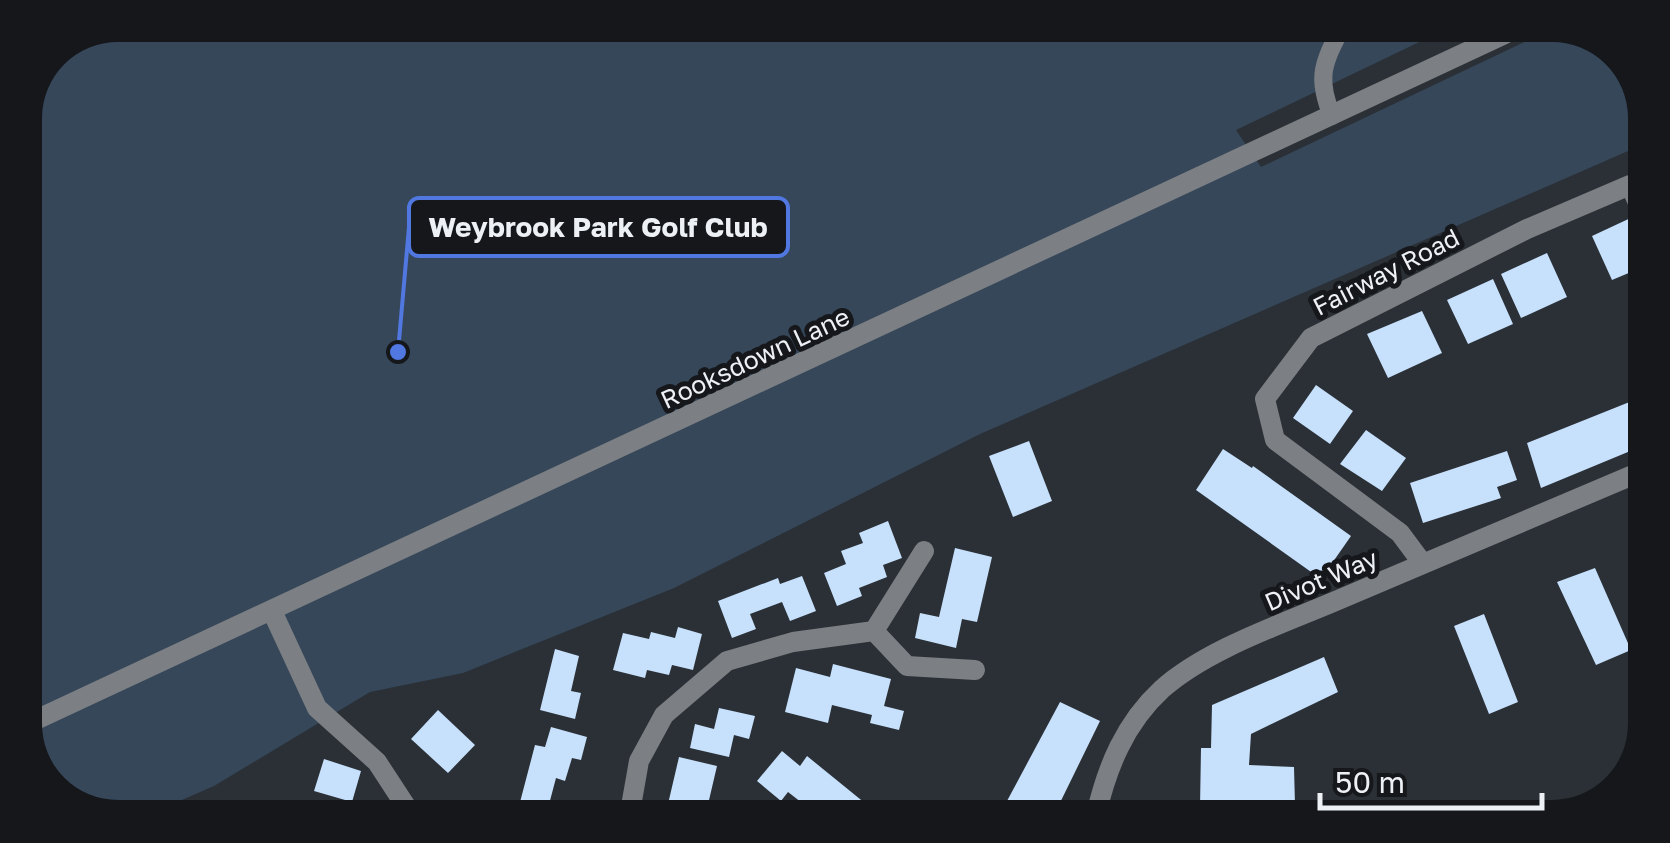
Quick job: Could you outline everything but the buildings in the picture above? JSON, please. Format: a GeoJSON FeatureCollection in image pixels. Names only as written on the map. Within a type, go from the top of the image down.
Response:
{"type":"FeatureCollection","features":[{"type":"Feature","properties":{"kind":"street","name":"Rooksdown Lane"},"geometry":{"type":"LineString","coordinates":[[43,717],[1488,42]]}},
{"type":"Feature","properties":{"kind":"street","name":"Fairway Road"},"geometry":{"type":"LineString","coordinates":[[1423,564],[1400,533],[1274,440],[1265,399],[1311,338],[1527,230],[1627,185]]}},
{"type":"Feature","properties":{"kind":"street","name":"Divot Way"},"geometry":{"type":"LineString","coordinates":[[1100,800],[1112,758],[1143,708],[1197,664],[1628,477]]}},
{"type":"Feature","properties":{"kind":"street"},"geometry":{"type":"LineString","coordinates":[[874,631],[924,551]]}},
{"type":"Feature","properties":{"kind":"street"},"geometry":{"type":"LineString","coordinates":[[272,612],[317,708],[376,762],[402,800]]}},
{"type":"Feature","properties":{"kind":"street"},"geometry":{"type":"LineString","coordinates":[[874,631],[908,666],[976,670]]}},
{"type":"Feature","properties":{"kind":"street"},"geometry":{"type":"LineString","coordinates":[[632,800],[639,762],[664,715],[727,661],[793,642],[874,631]]}},
{"type":"Feature","properties":{"kind":"lane"},"geometry":{"type":"LineString","coordinates":[[1332,116],[1320,87],[1334,42]]}},
{"type":"Feature","properties":{"kind":"shaded area"},"geometry":{"type":"Polygon","coordinates":[[[1419,42],[1236,130],[1261,167],[1524,42],[1552,42],[1585,50],[1615,76],[1627,113],[1627,151],[980,434],[674,588],[463,673],[370,692],[214,786],[182,800],[99,798],[68,782],[55,767],[43,730],[43,113],[50,85],[58,72],[80,53],[108,43],[1419,42]]]}},
{"type":"Feature","properties":{"kind":"place","name":"Weybrook Park Golf Club"},"geometry":{"type":"Point","coordinates":[398,352]}}]}
